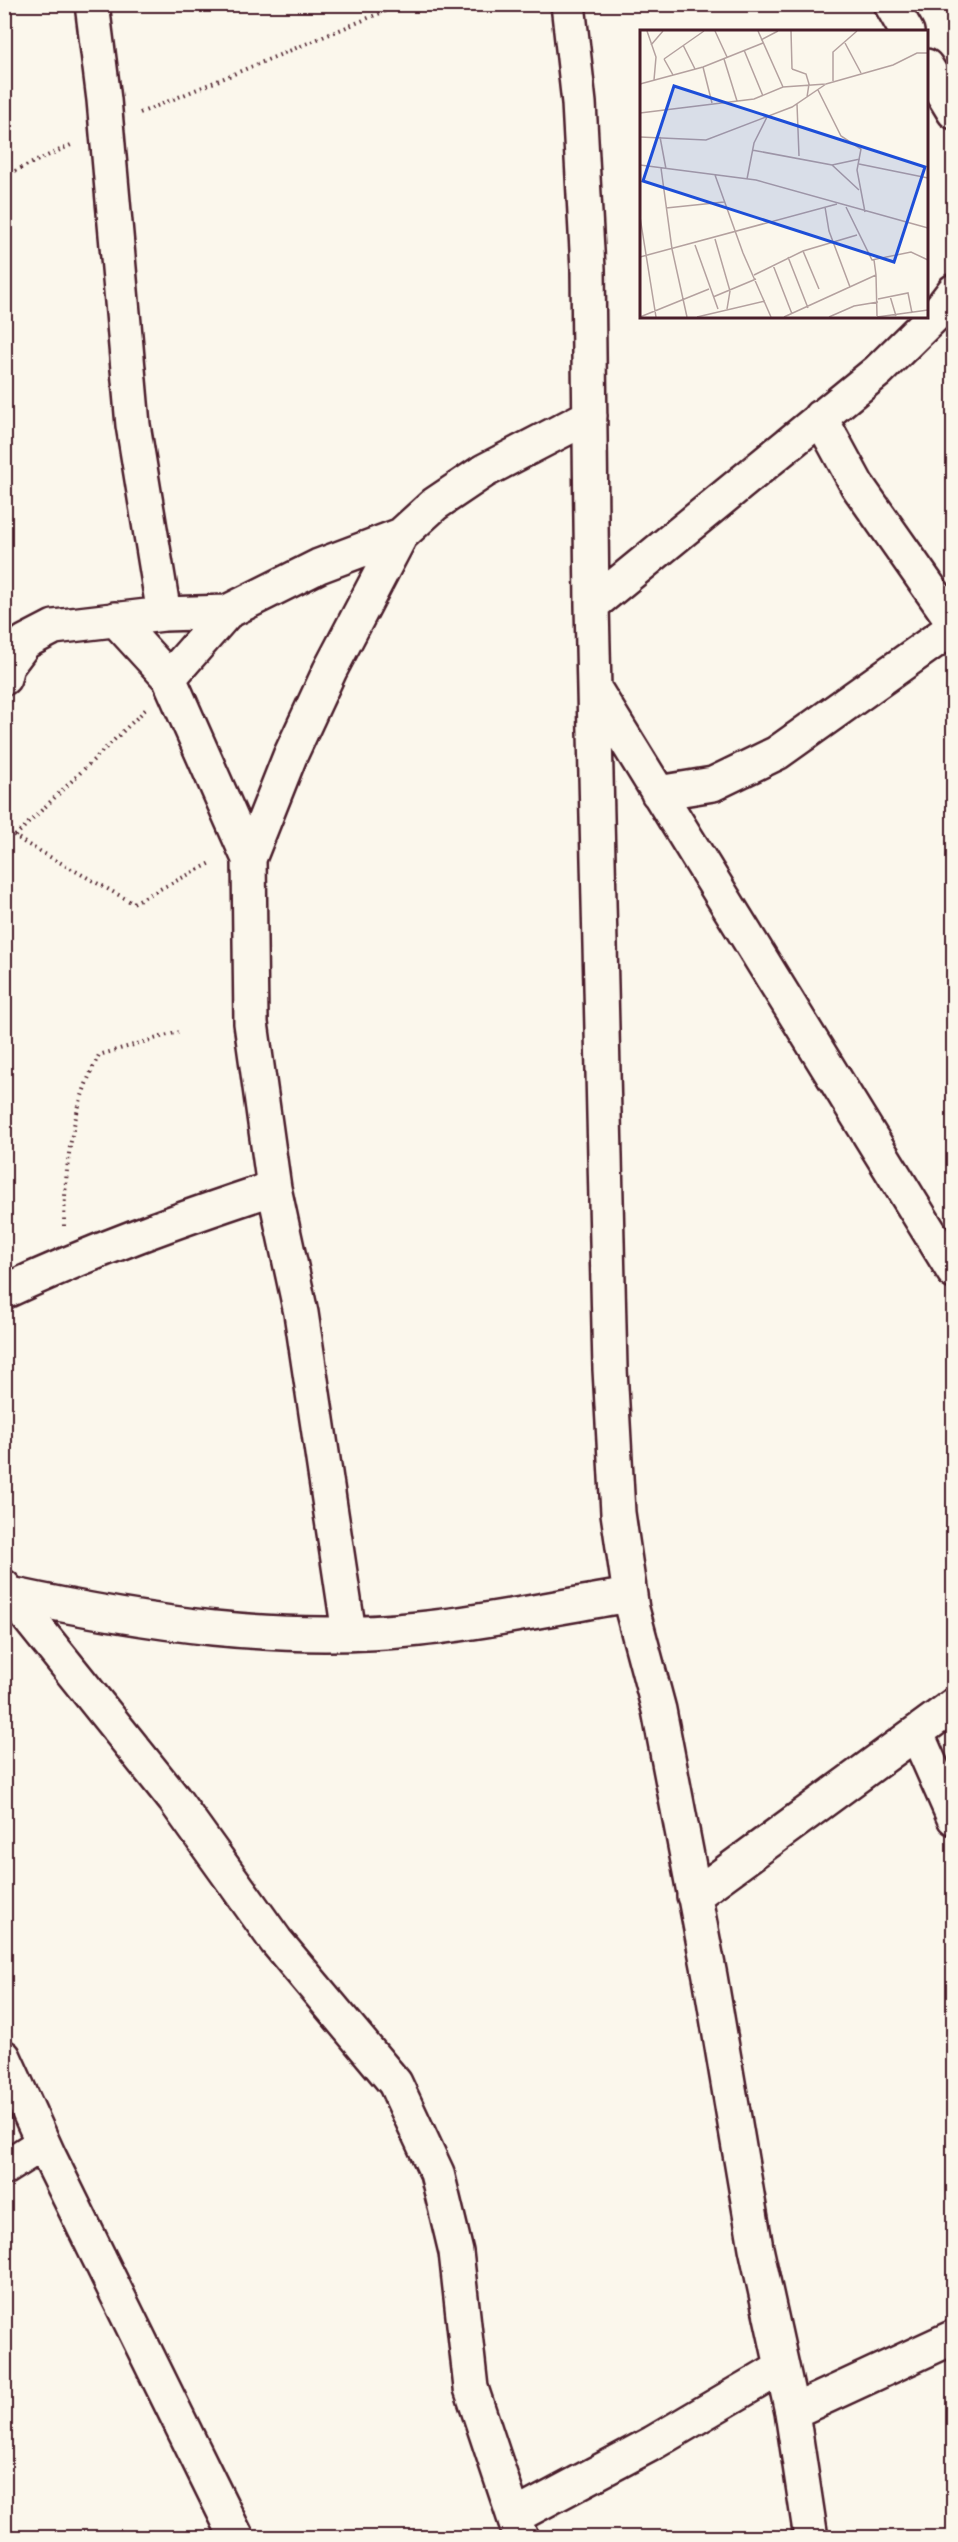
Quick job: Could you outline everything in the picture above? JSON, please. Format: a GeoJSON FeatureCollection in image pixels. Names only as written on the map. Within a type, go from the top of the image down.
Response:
{"type":"FeatureCollection","features":[{"type":"Feature","properties":{"kind":"street"},"geometry":{"type":"LineString","coordinates":[[92,4],[104,100],[133,425],[164,614]]}},
{"type":"Feature","properties":{"kind":"street"},"geometry":{"type":"LineString","coordinates":[[568,4],[579,103],[587,245],[592,605],[596,691],[610,1369],[618,1513],[630,1595],[659,1710],[694,1896],[756,2248],[792,2412],[811,2538]]}},
{"type":"Feature","properties":{"kind":"street"},"geometry":{"type":"LineString","coordinates":[[891,4],[906,30]]}},
{"type":"Feature","properties":{"kind":"street"},"geometry":{"type":"LineString","coordinates":[[928,68],[954,112]]}},
{"type":"Feature","properties":{"kind":"street"},"geometry":{"type":"LineString","coordinates":[[592,605],[886,363],[938,312],[954,291]]}},
{"type":"Feature","properties":{"kind":"street"},"geometry":{"type":"LineString","coordinates":[[235,858],[401,535],[435,504],[484,471],[590,416]]}},
{"type":"Feature","properties":{"kind":"street"},"geometry":{"type":"LineString","coordinates":[[658,793],[712,784],[777,753],[954,625],[857,485],[820,417]]}},
{"type":"Feature","properties":{"kind":"street"},"geometry":{"type":"LineString","coordinates":[[160,691],[227,612],[319,566],[401,535]]}},
{"type":"Feature","properties":{"kind":"street"},"geometry":{"type":"LineString","coordinates":[[4,678],[7,666],[25,642],[54,627],[164,614],[227,612]]}},
{"type":"Feature","properties":{"kind":"street"},"geometry":{"type":"LineString","coordinates":[[115,619],[160,691],[235,858],[251,1023],[274,1188],[302,1313],[349,1633]]}},
{"type":"Feature","properties":{"kind":"street"},"geometry":{"type":"LineString","coordinates":[[596,691],[954,1272]]}},
{"type":"Feature","properties":{"kind":"street"},"geometry":{"type":"LineString","coordinates":[[4,1292],[85,1254],[274,1188]]}},
{"type":"Feature","properties":{"kind":"street"},"geometry":{"type":"LineString","coordinates":[[7,1591],[92,1612],[202,1627],[281,1634],[419,1629],[630,1595]]}},
{"type":"Feature","properties":{"kind":"street"},"geometry":{"type":"LineString","coordinates":[[7,1591],[174,1799],[276,1941],[395,2084],[437,2174],[456,2252],[471,2388],[518,2527],[653,2443],[782,2367]]}},
{"type":"Feature","properties":{"kind":"street"},"geometry":{"type":"LineString","coordinates":[[694,1896],[954,1705]]}},
{"type":"Feature","properties":{"kind":"street"},"geometry":{"type":"LineString","coordinates":[[917,1734],[954,1818]]}},
{"type":"Feature","properties":{"kind":"street"},"geometry":{"type":"LineString","coordinates":[[4,2057],[43,2143],[237,2538]]}},
{"type":"Feature","properties":{"kind":"street"},"geometry":{"type":"LineString","coordinates":[[4,2168],[43,2143]]}},
{"type":"Feature","properties":{"kind":"street"},"geometry":{"type":"LineString","coordinates":[[792,2412],[954,2337]]}},
{"type":"Feature","properties":{"kind":"path"},"geometry":{"type":"LineString","coordinates":[[132,117],[402,4]]}},
{"type":"Feature","properties":{"kind":"path"},"geometry":{"type":"LineString","coordinates":[[4,176],[79,141]]}},
{"type":"Feature","properties":{"kind":"path"},"geometry":{"type":"LineString","coordinates":[[15,836],[160,691]]}},
{"type":"Feature","properties":{"kind":"path"},"geometry":{"type":"LineString","coordinates":[[4,828],[133,903],[235,858]]}},
{"type":"Feature","properties":{"kind":"path"},"geometry":{"type":"LineString","coordinates":[[64,1238],[65,1167],[85,1082],[99,1055],[178,1032]]}}]}
